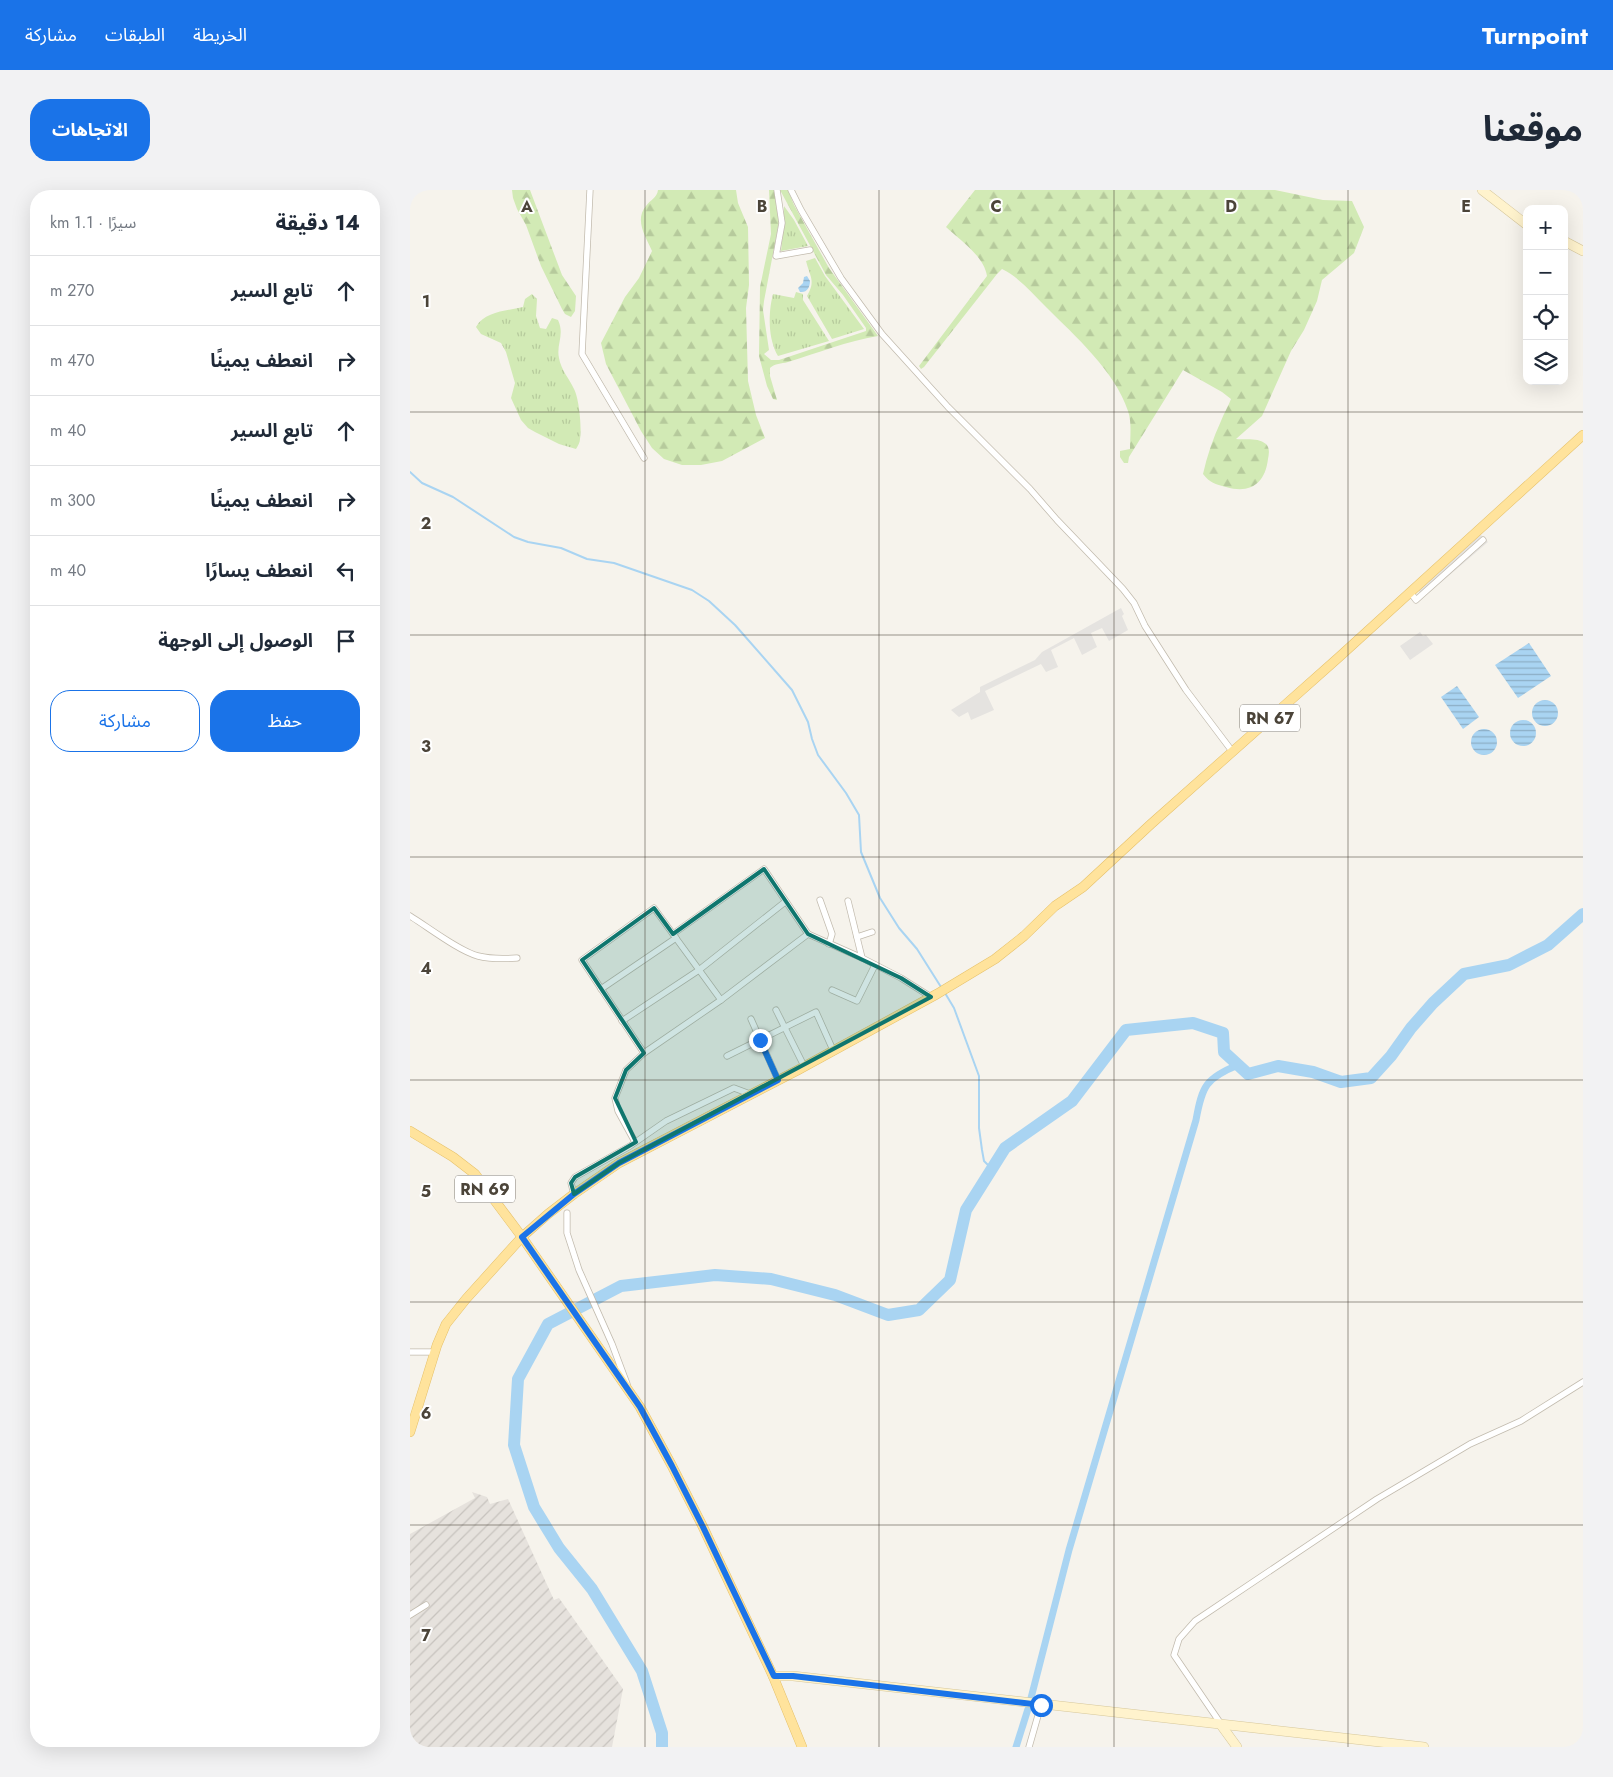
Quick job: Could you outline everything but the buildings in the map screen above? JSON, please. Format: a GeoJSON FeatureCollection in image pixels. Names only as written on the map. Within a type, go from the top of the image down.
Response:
{"type":"FeatureCollection","features":[{"type":"Feature","properties":{"kind":"main road"},"geometry":{"type":"LineString","coordinates":[[1482,190],[1523,222]]}},
{"type":"Feature","properties":{"kind":"main road"},"geometry":{"type":"LineString","coordinates":[[1492,190],[1523,215]]}},
{"type":"Feature","properties":{"kind":"main road"},"geometry":{"type":"LineString","coordinates":[[1568,243],[1583,251]]}},
{"type":"Feature","properties":{"kind":"main road"},"geometry":{"type":"LineString","coordinates":[[1568,248],[1583,256]]}},
{"type":"Feature","properties":{"kind":"main road","name":"RN 67"},"geometry":{"type":"LineString","coordinates":[[410,1432],[435,1352],[446,1324],[522,1237],[574,1194],[619,1163],[934,996],[995,959],[1024,936],[1055,906],[1083,887],[1583,435]]}},
{"type":"Feature","properties":{"kind":"main road","name":"RN 69"},"geometry":{"type":"LineString","coordinates":[[410,1131],[453,1157],[475,1174],[522,1237],[632,1396],[676,1474],[774,1676],[802,1747]]}},
{"type":"Feature","properties":{"kind":"main road"},"geometry":{"type":"LineString","coordinates":[[774,1676],[793,1676],[1424,1747]]}},
{"type":"Feature","properties":{"kind":"main road"},"geometry":{"type":"LineString","coordinates":[[1221,1725],[1237,1747]]}},
{"type":"Feature","properties":{"kind":"street"},"geometry":{"type":"LineString","coordinates":[[590,190],[582,354],[644,458]]}},
{"type":"Feature","properties":{"kind":"street"},"geometry":{"type":"LineString","coordinates":[[777,190],[782,223],[776,256],[810,250]]}},
{"type":"Feature","properties":{"kind":"street"},"geometry":{"type":"LineString","coordinates":[[791,190],[841,278],[882,334],[948,407],[1030,488],[1134,603],[1145,626],[1186,690],[1232,751]]}},
{"type":"Feature","properties":{"kind":"street"},"geometry":{"type":"LineString","coordinates":[[1410,592],[1416,600],[1483,540]]}},
{"type":"Feature","properties":{"kind":"street"},"geometry":{"type":"LineString","coordinates":[[601,989],[764,869],[808,934],[862,958],[934,996]]}},
{"type":"Feature","properties":{"kind":"street"},"geometry":{"type":"LineString","coordinates":[[820,900],[832,934],[830,944]]}},
{"type":"Feature","properties":{"kind":"street"},"geometry":{"type":"LineString","coordinates":[[848,901],[862,958]]}},
{"type":"Feature","properties":{"kind":"street"},"geometry":{"type":"LineString","coordinates":[[622,1021],[699,970],[785,902]]}},
{"type":"Feature","properties":{"kind":"street"},"geometry":{"type":"LineString","coordinates":[[644,1053],[582,960],[654,908],[721,1000]]}},
{"type":"Feature","properties":{"kind":"street"},"geometry":{"type":"LineString","coordinates":[[410,916],[466,951],[478,956],[501,959],[517,958]]}},
{"type":"Feature","properties":{"kind":"street"},"geometry":{"type":"LineString","coordinates":[[857,937],[872,932]]}},
{"type":"Feature","properties":{"kind":"street"},"geometry":{"type":"LineString","coordinates":[[635,1142],[618,1111],[615,1098],[626,1070],[644,1053],[721,1000],[808,934]]}},
{"type":"Feature","properties":{"kind":"street"},"geometry":{"type":"LineString","coordinates":[[832,990],[857,1001],[875,965]]}},
{"type":"Feature","properties":{"kind":"street"},"geometry":{"type":"LineString","coordinates":[[776,1010],[804,1066]]}},
{"type":"Feature","properties":{"kind":"street"},"geometry":{"type":"LineString","coordinates":[[727,1056],[816,1012],[833,1050]]}},
{"type":"Feature","properties":{"kind":"street"},"geometry":{"type":"LineString","coordinates":[[751,1019],[778,1080]]}},
{"type":"Feature","properties":{"kind":"street"},"geometry":{"type":"LineString","coordinates":[[574,1194],[571,1183],[575,1177],[635,1142],[666,1121],[734,1088],[750,1094]]}},
{"type":"Feature","properties":{"kind":"street"},"geometry":{"type":"LineString","coordinates":[[567,1213],[567,1233],[579,1270],[612,1344],[632,1396]]}},
{"type":"Feature","properties":{"kind":"street"},"geometry":{"type":"LineString","coordinates":[[410,1352],[435,1352]]}},
{"type":"Feature","properties":{"kind":"street"},"geometry":{"type":"LineString","coordinates":[[1221,1725],[1174,1655],[1180,1639],[1195,1621],[1377,1499],[1470,1444],[1521,1421],[1583,1382]]}},
{"type":"Feature","properties":{"kind":"street"},"geometry":{"type":"LineString","coordinates":[[410,1615],[426,1606]]}},
{"type":"Feature","properties":{"kind":"street"},"geometry":{"type":"LineString","coordinates":[[1029,1747],[1041,1705]]}},
{"type":"Feature","properties":{"kind":"highlighted area"},"geometry":{"type":"Polygon","coordinates":[[[764,869],[808,934],[901,978],[931,997],[619,1163],[574,1194],[571,1183],[575,1177],[636,1142],[615,1098],[626,1070],[644,1053],[582,960],[654,908],[673,934],[764,869]]]}},
{"type":"Feature","properties":{"kind":"shaded area"},"geometry":{"type":"Polygon","coordinates":[[[1479,533],[1488,542],[1424,597],[1417,589],[1479,533]]]}},
{"type":"Feature","properties":{"kind":"shaded area"},"geometry":{"type":"Polygon","coordinates":[[[1121,608],[1128,630],[1109,641],[1102,628],[1091,633],[1097,647],[1082,655],[1074,638],[1051,650],[1058,667],[1046,672],[1041,664],[985,691],[994,710],[971,720],[968,712],[959,717],[951,710],[980,692],[980,687],[1035,660],[1042,652],[1121,608]]]}},
{"type":"Feature","properties":{"kind":"shaded area"},"geometry":{"type":"Polygon","coordinates":[[[1420,632],[1423,636],[1426,635],[1433,644],[1410,660],[1400,646],[1420,632]]]}},
{"type":"Feature","properties":{"kind":"shaded area"},"geometry":{"type":"Polygon","coordinates":[[[472,1492],[487,1497],[490,1504],[508,1499],[554,1600],[559,1598],[623,1689],[612,1747],[410,1747],[410,1534],[475,1498],[472,1492]]]}},
{"type":"Feature","properties":{"kind":"green space"},"geometry":{"type":"Polygon","coordinates":[[[512,190],[530,190],[562,275],[576,296],[575,311],[571,317],[565,314],[562,309],[541,266],[526,225],[517,209],[512,190]]]}},
{"type":"Feature","properties":{"kind":"green space"},"geometry":{"type":"Polygon","coordinates":[[[658,190],[736,190],[738,203],[748,227],[749,285],[746,308],[748,381],[756,415],[765,438],[722,461],[701,465],[682,465],[664,459],[652,448],[606,364],[601,343],[625,297],[639,278],[652,251],[642,229],[641,217],[643,211],[658,190]]]}},
{"type":"Feature","properties":{"kind":"green space"},"geometry":{"type":"Polygon","coordinates":[[[769,190],[774,190],[779,222],[764,301],[763,310],[769,350],[764,354],[771,360],[779,360],[866,331],[866,328],[843,295],[826,275],[780,190],[788,190],[794,205],[829,268],[878,336],[844,344],[772,366],[770,368],[770,376],[777,400],[773,399],[767,386],[759,356],[760,287],[771,234],[769,190]]]}},
{"type":"Feature","properties":{"kind":"green space"},"geometry":{"type":"Polygon","coordinates":[[[975,190],[1275,190],[1323,200],[1352,201],[1364,227],[1354,253],[1322,280],[1317,301],[1304,330],[1291,351],[1262,416],[1236,439],[1259,440],[1266,444],[1269,449],[1266,468],[1260,481],[1249,488],[1235,489],[1213,483],[1203,474],[1213,440],[1231,399],[1183,370],[1129,457],[1128,463],[1124,463],[1120,457],[1120,451],[1130,449],[1130,420],[1122,396],[1114,382],[1093,355],[1026,286],[1002,269],[921,369],[919,366],[987,276],[976,255],[946,227],[975,190]]]}},
{"type":"Feature","properties":{"kind":"green space"},"geometry":{"type":"Polygon","coordinates":[[[784,206],[794,220],[808,246],[781,251],[784,206]]]}},
{"type":"Feature","properties":{"kind":"green space"},"geometry":{"type":"Polygon","coordinates":[[[815,258],[825,276],[864,329],[832,339],[807,296],[812,283],[806,261],[815,258]]]}},
{"type":"Feature","properties":{"kind":"green space"},"geometry":{"type":"Polygon","coordinates":[[[796,292],[803,294],[803,300],[829,341],[778,356],[772,342],[770,326],[770,309],[773,294],[794,298],[796,292]]]}},
{"type":"Feature","properties":{"kind":"green space"},"geometry":{"type":"Polygon","coordinates":[[[532,294],[537,299],[536,316],[540,328],[546,329],[552,318],[558,320],[560,325],[559,358],[561,366],[576,393],[580,413],[580,440],[576,449],[559,444],[535,432],[528,428],[521,420],[511,398],[515,383],[506,352],[501,343],[481,334],[476,327],[491,315],[523,307],[525,299],[532,294]]]}},
{"type":"Feature","properties":{"kind":"water"},"geometry":{"type":"Polygon","coordinates":[[[807,276],[810,281],[809,287],[805,292],[800,292],[798,288],[803,283],[804,277],[807,276]]]}},
{"type":"Feature","properties":{"kind":"water"},"geometry":{"type":"Polygon","coordinates":[[[1529,643],[1551,676],[1518,698],[1495,665],[1529,643]]]}},
{"type":"Feature","properties":{"kind":"water"},"geometry":{"type":"Polygon","coordinates":[[[1457,686],[1479,717],[1463,729],[1441,697],[1457,686]]]}},
{"type":"Feature","properties":{"kind":"water"},"geometry":{"type":"Polygon","coordinates":[[[1545,700],[1554,704],[1558,713],[1554,722],[1545,726],[1536,722],[1532,713],[1536,704],[1545,700]]]}},
{"type":"Feature","properties":{"kind":"water"},"geometry":{"type":"Polygon","coordinates":[[[1523,720],[1532,724],[1536,733],[1532,742],[1523,746],[1514,742],[1510,733],[1514,724],[1523,720]]]}},
{"type":"Feature","properties":{"kind":"water"},"geometry":{"type":"Polygon","coordinates":[[[1484,729],[1493,733],[1497,742],[1493,751],[1484,755],[1475,751],[1471,742],[1475,733],[1484,729]]]}},
{"type":"Feature","properties":{"kind":"waterway"},"geometry":{"type":"LineString","coordinates":[[410,472],[422,483],[453,497],[514,537],[528,542],[561,548],[587,559],[614,563],[692,590],[709,601],[735,625],[792,690],[808,722],[818,755],[846,793],[859,815],[861,852],[880,898],[899,928],[917,949],[941,987]]}},
{"type":"Feature","properties":{"kind":"waterway"},"geometry":{"type":"LineString","coordinates":[[662,1747],[662,1733],[642,1671],[592,1589],[559,1548],[534,1507],[514,1445],[518,1379],[548,1324],[621,1286],[715,1275],[771,1279],[835,1295],[888,1315],[919,1310],[950,1280],[966,1210],[1005,1148],[1072,1101],[1126,1030],[1193,1023],[1223,1033],[1224,1052],[1248,1074],[1278,1066],[1313,1072],[1341,1082],[1371,1078],[1433,1003],[1464,974],[1509,965],[1548,945],[1583,914]]}},
{"type":"Feature","properties":{"kind":"waterway"},"geometry":{"type":"LineString","coordinates":[[945,993],[954,1008],[979,1076],[979,1128],[982,1150],[984,1161],[992,1169]]}},
{"type":"Feature","properties":{"kind":"waterway"},"geometry":{"type":"LineString","coordinates":[[1031,1698],[1069,1550],[1203,1091],[1212,1079],[1238,1065]]}},
{"type":"Feature","properties":{"kind":"waterway"},"geometry":{"type":"LineString","coordinates":[[1016,1747],[1028,1709]]}},
{"type":"Feature","properties":{"kind":"route"},"geometry":{"type":"LineString","coordinates":[[760,1040],[778,1080],[619,1163],[574,1194],[522,1237],[640,1407],[703,1527],[774,1676],[793,1676],[1041,1705]]}}]}
